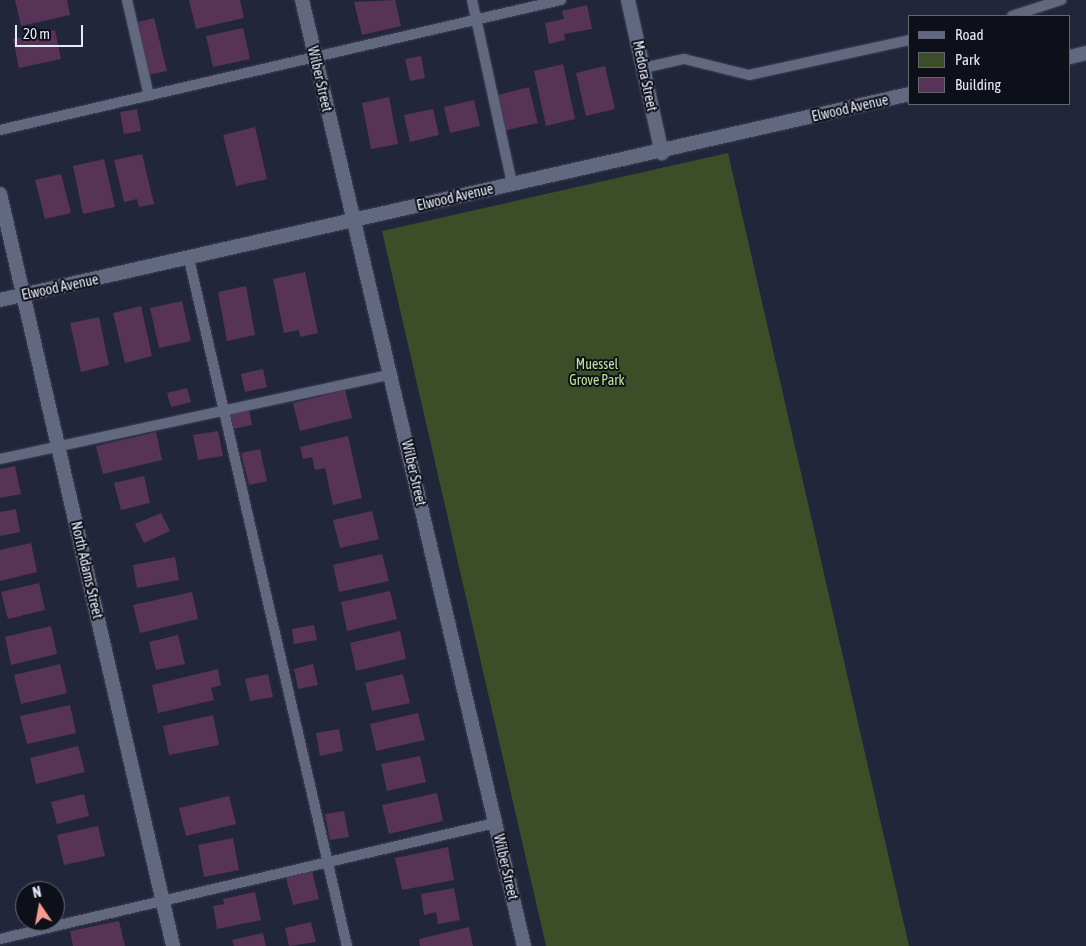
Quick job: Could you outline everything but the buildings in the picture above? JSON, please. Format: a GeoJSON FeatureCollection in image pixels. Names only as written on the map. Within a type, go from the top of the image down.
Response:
{"type":"FeatureCollection","features":[{"type":"Feature","properties":{"kind":"street","name":"Wilber Street"},"geometry":{"type":"LineString","coordinates":[[302,0],[353,221],[392,374],[524,946]]}},
{"type":"Feature","properties":{"kind":"street","name":"Medora Street"},"geometry":{"type":"LineString","coordinates":[[628,0],[662,152]]}},
{"type":"Feature","properties":{"kind":"street"},"geometry":{"type":"LineString","coordinates":[[1071,57],[1086,53]]}},
{"type":"Feature","properties":{"kind":"street","name":"Elwood Avenue"},"geometry":{"type":"LineString","coordinates":[[0,300],[662,152],[908,94]]}},
{"type":"Feature","properties":{"kind":"street","name":"North Adams Street"},"geometry":{"type":"LineString","coordinates":[[0,194],[174,946]]}},
{"type":"Feature","properties":{"kind":"lane"},"geometry":{"type":"LineString","coordinates":[[127,0],[149,96]]}},
{"type":"Feature","properties":{"kind":"lane"},"geometry":{"type":"LineString","coordinates":[[472,0],[512,184]]}},
{"type":"Feature","properties":{"kind":"lane"},"geometry":{"type":"LineString","coordinates":[[0,130],[315,59],[561,0]]}},
{"type":"Feature","properties":{"kind":"lane"},"geometry":{"type":"LineString","coordinates":[[1015,15],[1061,0]]}},
{"type":"Feature","properties":{"kind":"lane"},"geometry":{"type":"LineString","coordinates":[[643,68],[684,60],[749,75],[908,40]]}},
{"type":"Feature","properties":{"kind":"lane"},"geometry":{"type":"LineString","coordinates":[[189,259],[347,946]]}},
{"type":"Feature","properties":{"kind":"lane"},"geometry":{"type":"LineString","coordinates":[[0,459],[392,374]]}},
{"type":"Feature","properties":{"kind":"lane"},"geometry":{"type":"LineString","coordinates":[[0,939],[495,823]]}},
{"type":"Feature","properties":{"kind":"green space","name":"Muessel Grove Park"},"geometry":{"type":"Polygon","coordinates":[[[728,153],[909,946],[546,946],[382,231],[728,153]]]}}]}
